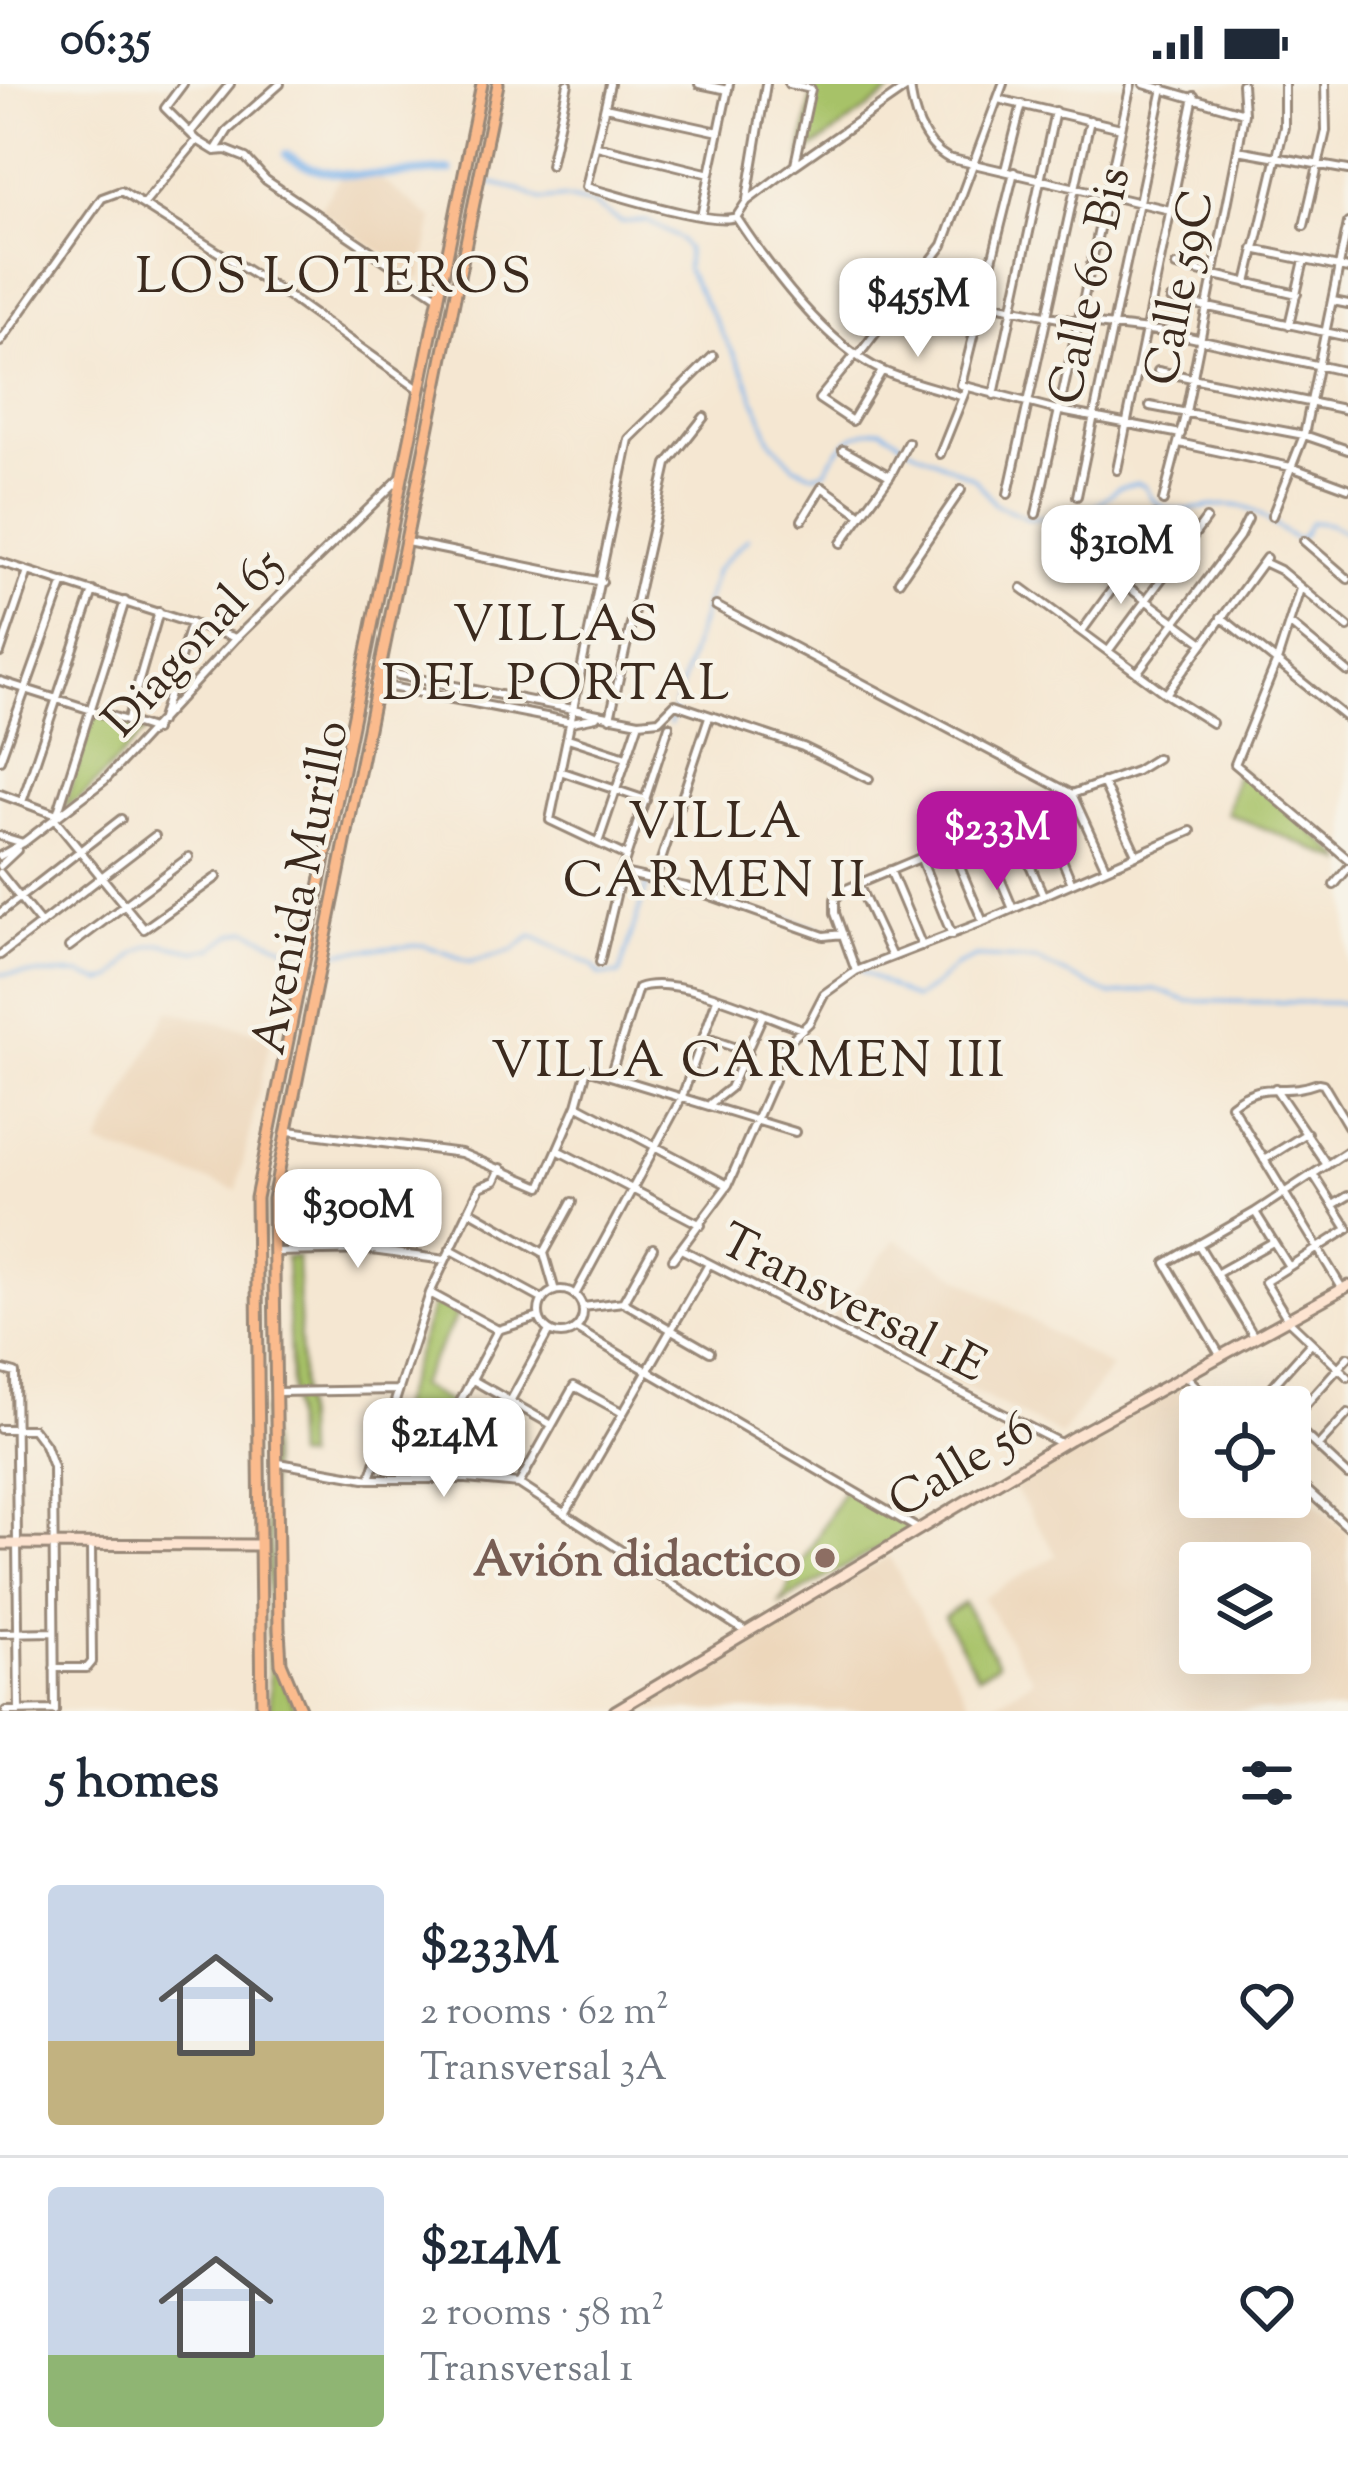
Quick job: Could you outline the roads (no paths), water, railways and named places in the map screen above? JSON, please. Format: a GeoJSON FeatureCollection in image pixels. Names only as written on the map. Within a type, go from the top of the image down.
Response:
{"type":"FeatureCollection","features":[{"type":"Feature","properties":{"kind":"main road","name":"Avenida Murillo"},"geometry":{"type":"LineString","coordinates":[[262,1711],[256,1198],[482,84]]}},
{"type":"Feature","properties":{"kind":"main road","name":"Avenida Murillo"},"geometry":{"type":"LineString","coordinates":[[301,1711],[281,1663],[273,1199],[498,84]]}},
{"type":"Feature","properties":{"kind":"main road","name":"Calle 56"},"geometry":{"type":"LineString","coordinates":[[615,1711],[1062,1444],[1346,1287]]}},
{"type":"Feature","properties":{"kind":"main road"},"geometry":{"type":"LineString","coordinates":[[256,1406],[274,1406]]}},
{"type":"Feature","properties":{"kind":"main road"},"geometry":{"type":"LineString","coordinates":[[0,1544],[259,1545]]}},
{"type":"Feature","properties":{"kind":"street"},"geometry":{"type":"LineString","coordinates":[[183,84],[165,108],[194,136],[215,151],[246,158],[266,180],[440,298]]}},
{"type":"Feature","properties":{"kind":"street"},"geometry":{"type":"LineString","coordinates":[[145,204],[230,84]]}},
{"type":"Feature","properties":{"kind":"street"},"geometry":{"type":"LineString","coordinates":[[215,151],[228,130],[280,84]]}},
{"type":"Feature","properties":{"kind":"street"},"geometry":{"type":"LineString","coordinates":[[550,165],[568,84]]}},
{"type":"Feature","properties":{"kind":"street"},"geometry":{"type":"LineString","coordinates":[[610,84],[586,187],[701,216],[736,217],[747,201],[910,84],[912,104],[934,150],[948,158],[1170,211]]}},
{"type":"Feature","properties":{"kind":"street"},"geometry":{"type":"LineString","coordinates":[[700,84],[729,87],[701,216]]}},
{"type":"Feature","properties":{"kind":"street"},"geometry":{"type":"LineString","coordinates":[[747,201],[766,84]]}},
{"type":"Feature","properties":{"kind":"street"},"geometry":{"type":"LineString","coordinates":[[789,84],[811,88],[795,165]]}},
{"type":"Feature","properties":{"kind":"street"},"geometry":{"type":"LineString","coordinates":[[882,371],[852,421],[819,399],[943,245],[1003,84]]}},
{"type":"Feature","properties":{"kind":"street"},"geometry":{"type":"LineString","coordinates":[[1036,514],[1131,84]]}},
{"type":"Feature","properties":{"kind":"street"},"geometry":{"type":"LineString","coordinates":[[1144,84],[1244,113]]}},
{"type":"Feature","properties":{"kind":"street"},"geometry":{"type":"LineString","coordinates":[[1208,84],[1208,100]]}},
{"type":"Feature","properties":{"kind":"street","name":"Calle 59C"},"geometry":{"type":"LineString","coordinates":[[1163,501],[1186,412],[1238,149],[1244,113],[1242,84]]}},
{"type":"Feature","properties":{"kind":"street"},"geometry":{"type":"LineString","coordinates":[[1247,283],[1284,127],[1284,84]]}},
{"type":"Feature","properties":{"kind":"street"},"geometry":{"type":"LineString","coordinates":[[1304,226],[1326,131],[1325,84]]}},
{"type":"Feature","properties":{"kind":"street","name":"Calle 60 Bis"},"geometry":{"type":"LineString","coordinates":[[1077,496],[1162,88]]}},
{"type":"Feature","properties":{"kind":"street"},"geometry":{"type":"LineString","coordinates":[[1118,470],[1194,96]]}},
{"type":"Feature","properties":{"kind":"street"},"geometry":{"type":"LineString","coordinates":[[998,99],[1121,128]]}},
{"type":"Feature","properties":{"kind":"street"},"geometry":{"type":"LineString","coordinates":[[940,454],[963,398],[1022,104]]}},
{"type":"Feature","properties":{"kind":"street"},"geometry":{"type":"LineString","coordinates":[[605,106],[719,131]]}},
{"type":"Feature","properties":{"kind":"street"},"geometry":{"type":"LineString","coordinates":[[994,395],[1055,111]]}},
{"type":"Feature","properties":{"kind":"street"},"geometry":{"type":"LineString","coordinates":[[1008,494],[1090,120]]}},
{"type":"Feature","properties":{"kind":"street"},"geometry":{"type":"LineString","coordinates":[[596,146],[710,174]]}},
{"type":"Feature","properties":{"kind":"street"},"geometry":{"type":"LineString","coordinates":[[1238,149],[1348,170]]}},
{"type":"Feature","properties":{"kind":"street"},"geometry":{"type":"LineString","coordinates":[[0,342],[102,198],[121,191],[222,252],[420,390]]}},
{"type":"Feature","properties":{"kind":"street"},"geometry":{"type":"LineString","coordinates":[[736,217],[794,297],[857,355],[882,371],[963,398]]}},
{"type":"Feature","properties":{"kind":"street"},"geometry":{"type":"LineString","coordinates":[[1272,516],[1304,435],[1343,268],[1348,223]]}},
{"type":"Feature","properties":{"kind":"street"},"geometry":{"type":"LineString","coordinates":[[1253,249],[1343,268]]}},
{"type":"Feature","properties":{"kind":"street"},"geometry":{"type":"LineString","coordinates":[[1289,325],[1304,260]]}},
{"type":"Feature","properties":{"kind":"street"},"geometry":{"type":"LineString","coordinates":[[1176,266],[1297,294]]}},
{"type":"Feature","properties":{"kind":"street"},"geometry":{"type":"LineString","coordinates":[[1171,299],[1348,337]]}},
{"type":"Feature","properties":{"kind":"street"},"geometry":{"type":"LineString","coordinates":[[1333,301],[1348,304]]}},
{"type":"Feature","properties":{"kind":"street"},"geometry":{"type":"LineString","coordinates":[[980,302],[1078,322],[1145,329],[1348,372]]}},
{"type":"Feature","properties":{"kind":"street"},"geometry":{"type":"LineString","coordinates":[[626,856],[550,820],[629,440],[713,356]]}},
{"type":"Feature","properties":{"kind":"street"},"geometry":{"type":"LineString","coordinates":[[1158,371],[1348,410]]}},
{"type":"Feature","properties":{"kind":"street"},"geometry":{"type":"LineString","coordinates":[[964,386],[1291,467],[1348,488]]}},
{"type":"Feature","properties":{"kind":"street"},"geometry":{"type":"LineString","coordinates":[[1150,406],[1304,435],[1348,450]]}},
{"type":"Feature","properties":{"kind":"street"},"geometry":{"type":"LineString","coordinates":[[610,718],[668,464],[704,417]]}},
{"type":"Feature","properties":{"kind":"street"},"geometry":{"type":"LineString","coordinates":[[841,543],[906,446]]}},
{"type":"Feature","properties":{"kind":"street"},"geometry":{"type":"LineString","coordinates":[[843,449],[890,476]]}},
{"type":"Feature","properties":{"kind":"street","name":"Diagonal 65"},"geometry":{"type":"LineString","coordinates":[[23,843],[92,793],[236,638],[402,477]]}},
{"type":"Feature","properties":{"kind":"street"},"geometry":{"type":"LineString","coordinates":[[802,520],[823,487],[861,515]]}},
{"type":"Feature","properties":{"kind":"street"},"geometry":{"type":"LineString","coordinates":[[899,581],[961,490]]}},
{"type":"Feature","properties":{"kind":"street"},"geometry":{"type":"LineString","coordinates":[[1082,631],[1154,533],[1154,516]]}},
{"type":"Feature","properties":{"kind":"street"},"geometry":{"type":"LineString","coordinates":[[1109,650],[1206,519]]}},
{"type":"Feature","properties":{"kind":"street"},"geometry":{"type":"LineString","coordinates":[[1137,673],[1248,519]]}},
{"type":"Feature","properties":{"kind":"street"},"geometry":{"type":"LineString","coordinates":[[1065,540],[1202,642]]}},
{"type":"Feature","properties":{"kind":"street"},"geometry":{"type":"LineString","coordinates":[[1304,541],[1348,579]]}},
{"type":"Feature","properties":{"kind":"street"},"geometry":{"type":"LineString","coordinates":[[404,542],[602,582]]}},
{"type":"Feature","properties":{"kind":"street"},"geometry":{"type":"LineString","coordinates":[[1166,694],[1264,560],[1348,627]]}},
{"type":"Feature","properties":{"kind":"street"},"geometry":{"type":"LineString","coordinates":[[0,562],[236,638]]}},
{"type":"Feature","properties":{"kind":"street"},"geometry":{"type":"LineString","coordinates":[[0,653],[28,570]]}},
{"type":"Feature","properties":{"kind":"street"},"geometry":{"type":"LineString","coordinates":[[0,760],[64,582]]}},
{"type":"Feature","properties":{"kind":"street"},"geometry":{"type":"LineString","coordinates":[[1022,588],[1212,723]]}},
{"type":"Feature","properties":{"kind":"street"},"geometry":{"type":"LineString","coordinates":[[1300,589],[1277,661],[1234,764],[1348,863],[1334,885]]}},
{"type":"Feature","properties":{"kind":"street"},"geometry":{"type":"LineString","coordinates":[[22,802],[93,591]]}},
{"type":"Feature","properties":{"kind":"street"},"geometry":{"type":"LineString","coordinates":[[57,817],[125,601]]}},
{"type":"Feature","properties":{"kind":"street"},"geometry":{"type":"LineString","coordinates":[[716,606],[1072,794],[1105,866]]}},
{"type":"Feature","properties":{"kind":"street"},"geometry":{"type":"LineString","coordinates":[[127,722],[159,612]]}},
{"type":"Feature","properties":{"kind":"street"},"geometry":{"type":"LineString","coordinates":[[1221,617],[1348,718]]}},
{"type":"Feature","properties":{"kind":"street"},"geometry":{"type":"LineString","coordinates":[[0,681],[156,729],[191,623]]}},
{"type":"Feature","properties":{"kind":"street"},"geometry":{"type":"LineString","coordinates":[[1289,623],[1348,672]]}},
{"type":"Feature","properties":{"kind":"street"},"geometry":{"type":"LineString","coordinates":[[378,671],[639,722],[659,720],[677,705],[803,747],[869,779]]}},
{"type":"Feature","properties":{"kind":"street"},"geometry":{"type":"LineString","coordinates":[[425,694],[428,682]]}},
{"type":"Feature","properties":{"kind":"street"},"geometry":{"type":"LineString","coordinates":[[375,684],[572,722],[598,717]]}},
{"type":"Feature","properties":{"kind":"street"},"geometry":{"type":"LineString","coordinates":[[655,878],[709,716]]}},
{"type":"Feature","properties":{"kind":"street"},"geometry":{"type":"LineString","coordinates":[[598,844],[639,722]]}},
{"type":"Feature","properties":{"kind":"street"},"geometry":{"type":"LineString","coordinates":[[600,962],[626,856],[669,726]]}},
{"type":"Feature","properties":{"kind":"street"},"geometry":{"type":"LineString","coordinates":[[568,737],[626,757]]}},
{"type":"Feature","properties":{"kind":"street"},"geometry":{"type":"LineString","coordinates":[[856,971],[835,913],[835,899],[858,884],[1136,771],[1157,758]]}},
{"type":"Feature","properties":{"kind":"street"},"geometry":{"type":"LineString","coordinates":[[560,771],[646,800]]}},
{"type":"Feature","properties":{"kind":"street"},"geometry":{"type":"LineString","coordinates":[[1103,782],[1136,854]]}},
{"type":"Feature","properties":{"kind":"street"},"geometry":{"type":"LineString","coordinates":[[0,794],[57,817],[144,929],[217,877]]}},
{"type":"Feature","properties":{"kind":"street"},"geometry":{"type":"LineString","coordinates":[[1040,807],[1072,882]]}},
{"type":"Feature","properties":{"kind":"street"},"geometry":{"type":"LineString","coordinates":[[0,913],[121,819]]}},
{"type":"Feature","properties":{"kind":"street"},"geometry":{"type":"LineString","coordinates":[[1010,820],[1043,895]]}},
{"type":"Feature","properties":{"kind":"street"},"geometry":{"type":"LineString","coordinates":[[673,1259],[728,1185],[773,1081],[776,1054],[802,1029],[824,994],[856,971],[983,922],[1191,830]]}},
{"type":"Feature","properties":{"kind":"street"},"geometry":{"type":"LineString","coordinates":[[981,833],[1013,909]]}},
{"type":"Feature","properties":{"kind":"street"},"geometry":{"type":"LineString","coordinates":[[0,836],[23,843]]}},
{"type":"Feature","properties":{"kind":"street"},"geometry":{"type":"LineString","coordinates":[[0,955],[155,836]]}},
{"type":"Feature","properties":{"kind":"street"},"geometry":{"type":"LineString","coordinates":[[0,856],[23,843]]}},
{"type":"Feature","properties":{"kind":"street"},"geometry":{"type":"LineString","coordinates":[[23,843],[0,869],[40,924]]}},
{"type":"Feature","properties":{"kind":"street"},"geometry":{"type":"LineString","coordinates":[[951,846],[983,922]]}},
{"type":"Feature","properties":{"kind":"street"},"geometry":{"type":"LineString","coordinates":[[69,947],[189,857]]}},
{"type":"Feature","properties":{"kind":"street"},"geometry":{"type":"LineString","coordinates":[[921,859],[952,934]]}},
{"type":"Feature","properties":{"kind":"street"},"geometry":{"type":"LineString","coordinates":[[890,870],[922,946]]}},
{"type":"Feature","properties":{"kind":"street"},"geometry":{"type":"LineString","coordinates":[[624,873],[655,878],[824,936],[843,934]]}},
{"type":"Feature","properties":{"kind":"street"},"geometry":{"type":"LineString","coordinates":[[858,884],[892,957]]}},
{"type":"Feature","properties":{"kind":"street"},"geometry":{"type":"LineString","coordinates":[[610,1076],[638,988],[648,984],[717,999],[802,1029]]}},
{"type":"Feature","properties":{"kind":"street"},"geometry":{"type":"LineString","coordinates":[[575,1295],[682,1097],[717,999]]}},
{"type":"Feature","properties":{"kind":"street"},"geometry":{"type":"LineString","coordinates":[[708,1104],[730,1088],[763,1015]]}},
{"type":"Feature","properties":{"kind":"street"},"geometry":{"type":"LineString","coordinates":[[704,1037],[748,1052]]}},
{"type":"Feature","properties":{"kind":"street"},"geometry":{"type":"LineString","coordinates":[[285,1131],[461,1153],[542,1187],[578,1105],[586,1069],[795,1132]]}},
{"type":"Feature","properties":{"kind":"street"},"geometry":{"type":"LineString","coordinates":[[1346,1287],[1231,1105],[1261,1086],[1289,1090],[1322,1084],[1348,1126]]}},
{"type":"Feature","properties":{"kind":"street"},"geometry":{"type":"LineString","coordinates":[[1275,1088],[1327,1165]]}},
{"type":"Feature","properties":{"kind":"street"},"geometry":{"type":"LineString","coordinates":[[578,1105],[728,1185]]}},
{"type":"Feature","properties":{"kind":"street"},"geometry":{"type":"LineString","coordinates":[[1264,1160],[1307,1133]]}},
{"type":"Feature","properties":{"kind":"street"},"geometry":{"type":"LineString","coordinates":[[559,1151],[701,1225]]}},
{"type":"Feature","properties":{"kind":"street"},"geometry":{"type":"LineString","coordinates":[[1221,1358],[1166,1263],[1285,1194],[1348,1151]]}},
{"type":"Feature","properties":{"kind":"street"},"geometry":{"type":"LineString","coordinates":[[370,1479],[430,1293],[482,1184],[495,1181],[501,1168]]}},
{"type":"Feature","properties":{"kind":"street"},"geometry":{"type":"LineString","coordinates":[[1313,1174],[1348,1229],[1265,1282],[1289,1321],[1348,1377]]}},
{"type":"Feature","properties":{"kind":"street"},"geometry":{"type":"LineString","coordinates":[[1333,1205],[1347,1198]]}},
{"type":"Feature","properties":{"kind":"street"},"geometry":{"type":"LineString","coordinates":[[544,1252],[572,1202]]}},
{"type":"Feature","properties":{"kind":"street"},"geometry":{"type":"LineString","coordinates":[[469,1210],[544,1252],[556,1291]]}},
{"type":"Feature","properties":{"kind":"street"},"geometry":{"type":"LineString","coordinates":[[1255,1212],[1288,1267]]}},
{"type":"Feature","properties":{"kind":"street"},"geometry":{"type":"LineString","coordinates":[[1216,1274],[1273,1242]]}},
{"type":"Feature","properties":{"kind":"street"},"geometry":{"type":"LineString","coordinates":[[1198,1244],[1256,1340]]}},
{"type":"Feature","properties":{"kind":"street"},"geometry":{"type":"LineString","coordinates":[[622,1302],[652,1248]]}},
{"type":"Feature","properties":{"kind":"street"},"geometry":{"type":"LineString","coordinates":[[450,1249],[543,1300]]}},
{"type":"Feature","properties":{"kind":"street","name":"Transversal 1E"},"geometry":{"type":"LineString","coordinates":[[681,1249],[1062,1444]]}},
{"type":"Feature","properties":{"kind":"street"},"geometry":{"type":"LineString","coordinates":[[271,1252],[372,1250],[445,1260]]}},
{"type":"Feature","properties":{"kind":"street"},"geometry":{"type":"LineString","coordinates":[[566,1514],[709,1264]]}},
{"type":"Feature","properties":{"kind":"street"},"geometry":{"type":"LineString","coordinates":[[556,1291],[575,1295],[583,1307],[576,1329],[561,1335],[549,1331],[539,1317],[543,1300],[556,1291]]}},
{"type":"Feature","properties":{"kind":"street"},"geometry":{"type":"LineString","coordinates":[[430,1293],[498,1330]]}},
{"type":"Feature","properties":{"kind":"street"},"geometry":{"type":"LineString","coordinates":[[583,1307],[622,1302],[710,1352]]}},
{"type":"Feature","properties":{"kind":"street"},"geometry":{"type":"LineString","coordinates":[[419,1479],[498,1330],[539,1317]]}},
{"type":"Feature","properties":{"kind":"street"},"geometry":{"type":"LineString","coordinates":[[576,1329],[920,1530]]}},
{"type":"Feature","properties":{"kind":"street"},"geometry":{"type":"LineString","coordinates":[[466,1479],[549,1331]]}},
{"type":"Feature","properties":{"kind":"street"},"geometry":{"type":"LineString","coordinates":[[1272,1386],[1312,1342]]}},
{"type":"Feature","properties":{"kind":"street"},"geometry":{"type":"LineString","coordinates":[[1311,1398],[1348,1357]]}},
{"type":"Feature","properties":{"kind":"street"},"geometry":{"type":"LineString","coordinates":[[0,1369],[15,1373],[19,1711]]}},
{"type":"Feature","properties":{"kind":"street"},"geometry":{"type":"LineString","coordinates":[[1186,1376],[1196,1386]]}},
{"type":"Feature","properties":{"kind":"street"},"geometry":{"type":"LineString","coordinates":[[471,1379],[552,1425]]}},
{"type":"Feature","properties":{"kind":"street"},"geometry":{"type":"LineString","coordinates":[[519,1484],[574,1386],[623,1413]]}},
{"type":"Feature","properties":{"kind":"street"},"geometry":{"type":"LineString","coordinates":[[274,1392],[398,1390]]}},
{"type":"Feature","properties":{"kind":"street"},"geometry":{"type":"LineString","coordinates":[[1318,1447],[1348,1413]]}},
{"type":"Feature","properties":{"kind":"street"},"geometry":{"type":"LineString","coordinates":[[0,1429],[33,1429],[53,1467],[55,1710],[5,1711]]}},
{"type":"Feature","properties":{"kind":"street"},"geometry":{"type":"LineString","coordinates":[[1311,1441],[1347,1472]]}},
{"type":"Feature","properties":{"kind":"street"},"geometry":{"type":"LineString","coordinates":[[275,1462],[370,1479],[519,1484],[746,1632]]}},
{"type":"Feature","properties":{"kind":"street"},"geometry":{"type":"LineString","coordinates":[[1311,1493],[1347,1524]]}},
{"type":"Feature","properties":{"kind":"street"},"geometry":{"type":"LineString","coordinates":[[54,1668],[86,1668],[92,1658],[91,1543]]}},
{"type":"Feature","properties":{"kind":"street"},"geometry":{"type":"LineString","coordinates":[[0,1633],[54,1632]]}},
{"type":"Feature","properties":{"kind":"waterway"},"geometry":{"type":"LineString","coordinates":[[286,154],[323,171],[344,174],[450,171]]}},
{"type":"Feature","properties":{"kind":"waterway"},"geometry":{"type":"LineString","coordinates":[[488,182],[541,200],[564,198],[594,205],[621,222],[647,221],[680,239],[687,250],[687,270],[744,372],[771,441],[794,466],[813,474],[825,471],[854,437],[882,429],[908,447],[974,478],[995,504],[1029,519],[1084,515],[1118,488],[1137,483],[1164,507],[1247,508],[1296,539],[1310,522],[1348,533]]}},
{"type":"Feature","properties":{"kind":"waterway"},"geometry":{"type":"LineString","coordinates":[[670,724],[716,570],[748,538]]}},
{"type":"Feature","properties":{"kind":"waterway"},"geometry":{"type":"LineString","coordinates":[[327,953],[424,945],[471,962],[513,950],[532,936],[592,965],[600,975],[619,975],[649,878]]}},
{"type":"Feature","properties":{"kind":"waterway"},"geometry":{"type":"LineString","coordinates":[[782,918],[830,933]]}},
{"type":"Feature","properties":{"kind":"waterway"},"geometry":{"type":"LineString","coordinates":[[0,974],[80,974],[102,982],[114,978],[136,953],[149,946],[196,951],[214,948],[248,930],[300,954]]}},
{"type":"Feature","properties":{"kind":"waterway"},"geometry":{"type":"LineString","coordinates":[[847,937],[863,972],[914,999],[955,966],[976,957],[1036,960],[1111,995],[1154,989],[1188,1001],[1348,1003]]}},
{"type":"Feature","properties":{"kind":"place","name":"Avión didactico"},"geometry":{"type":"Point","coordinates":[825,1558]}},
{"type":"Feature","properties":{"kind":"district","name":"LOS LOTEROS"},"geometry":{"type":"Point","coordinates":[335,274]}},
{"type":"Feature","properties":{"kind":"district","name":"VILLAS DEL PORTAL"},"geometry":{"type":"Point","coordinates":[557,651]}},
{"type":"Feature","properties":{"kind":"district","name":"VILLA CARMEN II"},"geometry":{"type":"Point","coordinates":[716,848]}},
{"type":"Feature","properties":{"kind":"district","name":"VILLA CARMEN III"},"geometry":{"type":"Point","coordinates":[749,1058]}}]}
